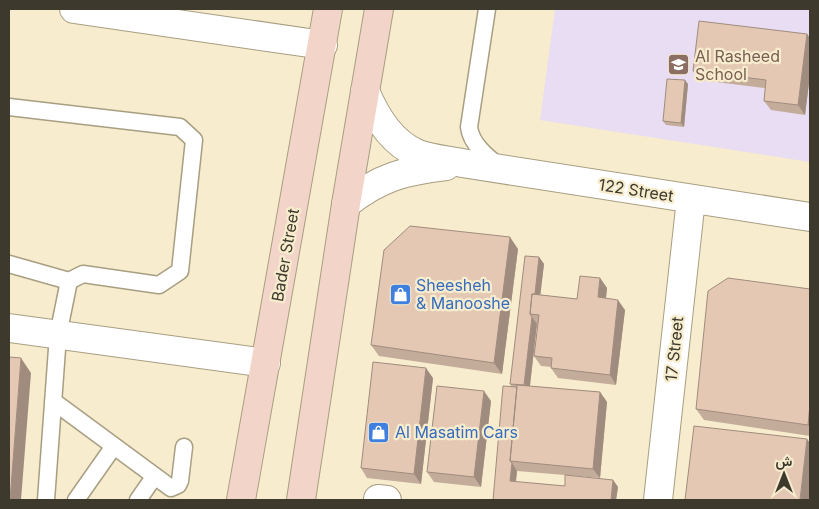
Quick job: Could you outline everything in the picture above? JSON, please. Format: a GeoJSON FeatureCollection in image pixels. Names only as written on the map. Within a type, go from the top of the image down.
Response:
{"type":"FeatureCollection","features":[{"type":"Feature","properties":{"kind":"main road","name":"Bader Street"},"geometry":{"type":"LineString","coordinates":[[241,500],[328,9]]}},
{"type":"Feature","properties":{"kind":"main road"},"geometry":{"type":"LineString","coordinates":[[301,500],[346,204],[379,9]]}},
{"type":"Feature","properties":{"kind":"main road"},"geometry":{"type":"LineString","coordinates":[[252,437],[257,469],[254,500]]}},
{"type":"Feature","properties":{"kind":"street"},"geometry":{"type":"LineString","coordinates":[[74,9],[136,13],[323,45]]}},
{"type":"Feature","properties":{"kind":"street","name":"122 Street"},"geometry":{"type":"LineString","coordinates":[[365,91],[378,118],[389,132],[416,153],[503,170],[810,217]]}},
{"type":"Feature","properties":{"kind":"street","name":"122 Street"},"geometry":{"type":"LineString","coordinates":[[346,204],[361,193],[393,176],[411,170],[462,163]]}},
{"type":"Feature","properties":{"kind":"street","name":"17 Street"},"geometry":{"type":"LineString","coordinates":[[658,500],[691,199]]}},
{"type":"Feature","properties":{"kind":"street"},"geometry":{"type":"LineString","coordinates":[[9,328],[266,363]]}},
{"type":"Feature","properties":{"kind":"lane"},"geometry":{"type":"LineString","coordinates":[[487,9],[470,132],[474,142],[486,156],[503,170]]}},
{"type":"Feature","properties":{"kind":"lane"},"geometry":{"type":"LineString","coordinates":[[9,107],[180,127],[194,140],[180,271],[159,285],[84,274],[69,281],[9,264]]}},
{"type":"Feature","properties":{"kind":"lane"},"geometry":{"type":"LineString","coordinates":[[46,500],[58,335],[69,281]]}},
{"type":"Feature","properties":{"kind":"lane"},"geometry":{"type":"LineString","coordinates":[[53,401],[170,488],[178,485],[184,447]]}},
{"type":"Feature","properties":{"kind":"lane"},"geometry":{"type":"LineString","coordinates":[[76,500],[114,446]]}},
{"type":"Feature","properties":{"kind":"lane"},"geometry":{"type":"LineString","coordinates":[[138,500],[154,477]]}},
{"type":"Feature","properties":{"kind":"shaded area","name":"Al Rasheed School"},"geometry":{"type":"Polygon","coordinates":[[[555,9],[810,9],[810,162],[540,120],[555,9]]]}},
{"type":"Feature","properties":{"kind":"building"},"geometry":{"type":"Polygon","coordinates":[[[699,21],[807,34],[798,105],[764,101],[766,80],[693,71],[699,21]]]}},
{"type":"Feature","properties":{"kind":"building"},"geometry":{"type":"Polygon","coordinates":[[[667,79],[685,80],[681,123],[663,121],[667,79]]]}},
{"type":"Feature","properties":{"kind":"building"},"geometry":{"type":"Polygon","coordinates":[[[410,226],[510,237],[494,363],[371,345],[384,250],[410,226]]]}},
{"type":"Feature","properties":{"kind":"building"},"geometry":{"type":"Polygon","coordinates":[[[525,256],[539,257],[535,294],[532,294],[530,314],[532,317],[524,385],[510,384],[525,256]]]}},
{"type":"Feature","properties":{"kind":"building"},"geometry":{"type":"Polygon","coordinates":[[[580,276],[600,278],[598,297],[618,300],[610,375],[551,368],[552,358],[534,356],[539,315],[530,314],[532,294],[577,299],[580,276]]]}},
{"type":"Feature","properties":{"kind":"building"},"geometry":{"type":"Polygon","coordinates":[[[728,278],[810,289],[810,404],[808,425],[696,409],[708,291],[728,278]]]}},
{"type":"Feature","properties":{"kind":"building"},"geometry":{"type":"Polygon","coordinates":[[[9,357],[21,358],[10,500],[9,500],[9,357]]]}},
{"type":"Feature","properties":{"kind":"building"},"geometry":{"type":"Polygon","coordinates":[[[373,362],[426,368],[414,474],[361,468],[373,362]]]}},
{"type":"Feature","properties":{"kind":"building"},"geometry":{"type":"Polygon","coordinates":[[[517,385],[600,392],[593,469],[510,461],[517,385]]]}},
{"type":"Feature","properties":{"kind":"building"},"geometry":{"type":"Polygon","coordinates":[[[437,386],[484,391],[474,477],[427,472],[437,386]]]}},
{"type":"Feature","properties":{"kind":"building"},"geometry":{"type":"Polygon","coordinates":[[[503,386],[517,387],[510,481],[565,486],[565,475],[613,480],[611,500],[493,500],[503,386]]]}},
{"type":"Feature","properties":{"kind":"building"},"geometry":{"type":"Polygon","coordinates":[[[694,426],[807,439],[800,500],[685,500],[694,426]]]}},
{"type":"Feature","properties":{"kind":"place","name":"Al Rasheed School"},"geometry":{"type":"Point","coordinates":[679,65]}},
{"type":"Feature","properties":{"kind":"place","name":"Sheesheh & Manooshe"},"geometry":{"type":"Point","coordinates":[400,294]}},
{"type":"Feature","properties":{"kind":"place","name":"Al Masatim Cars"},"geometry":{"type":"Point","coordinates":[379,432]}}]}
